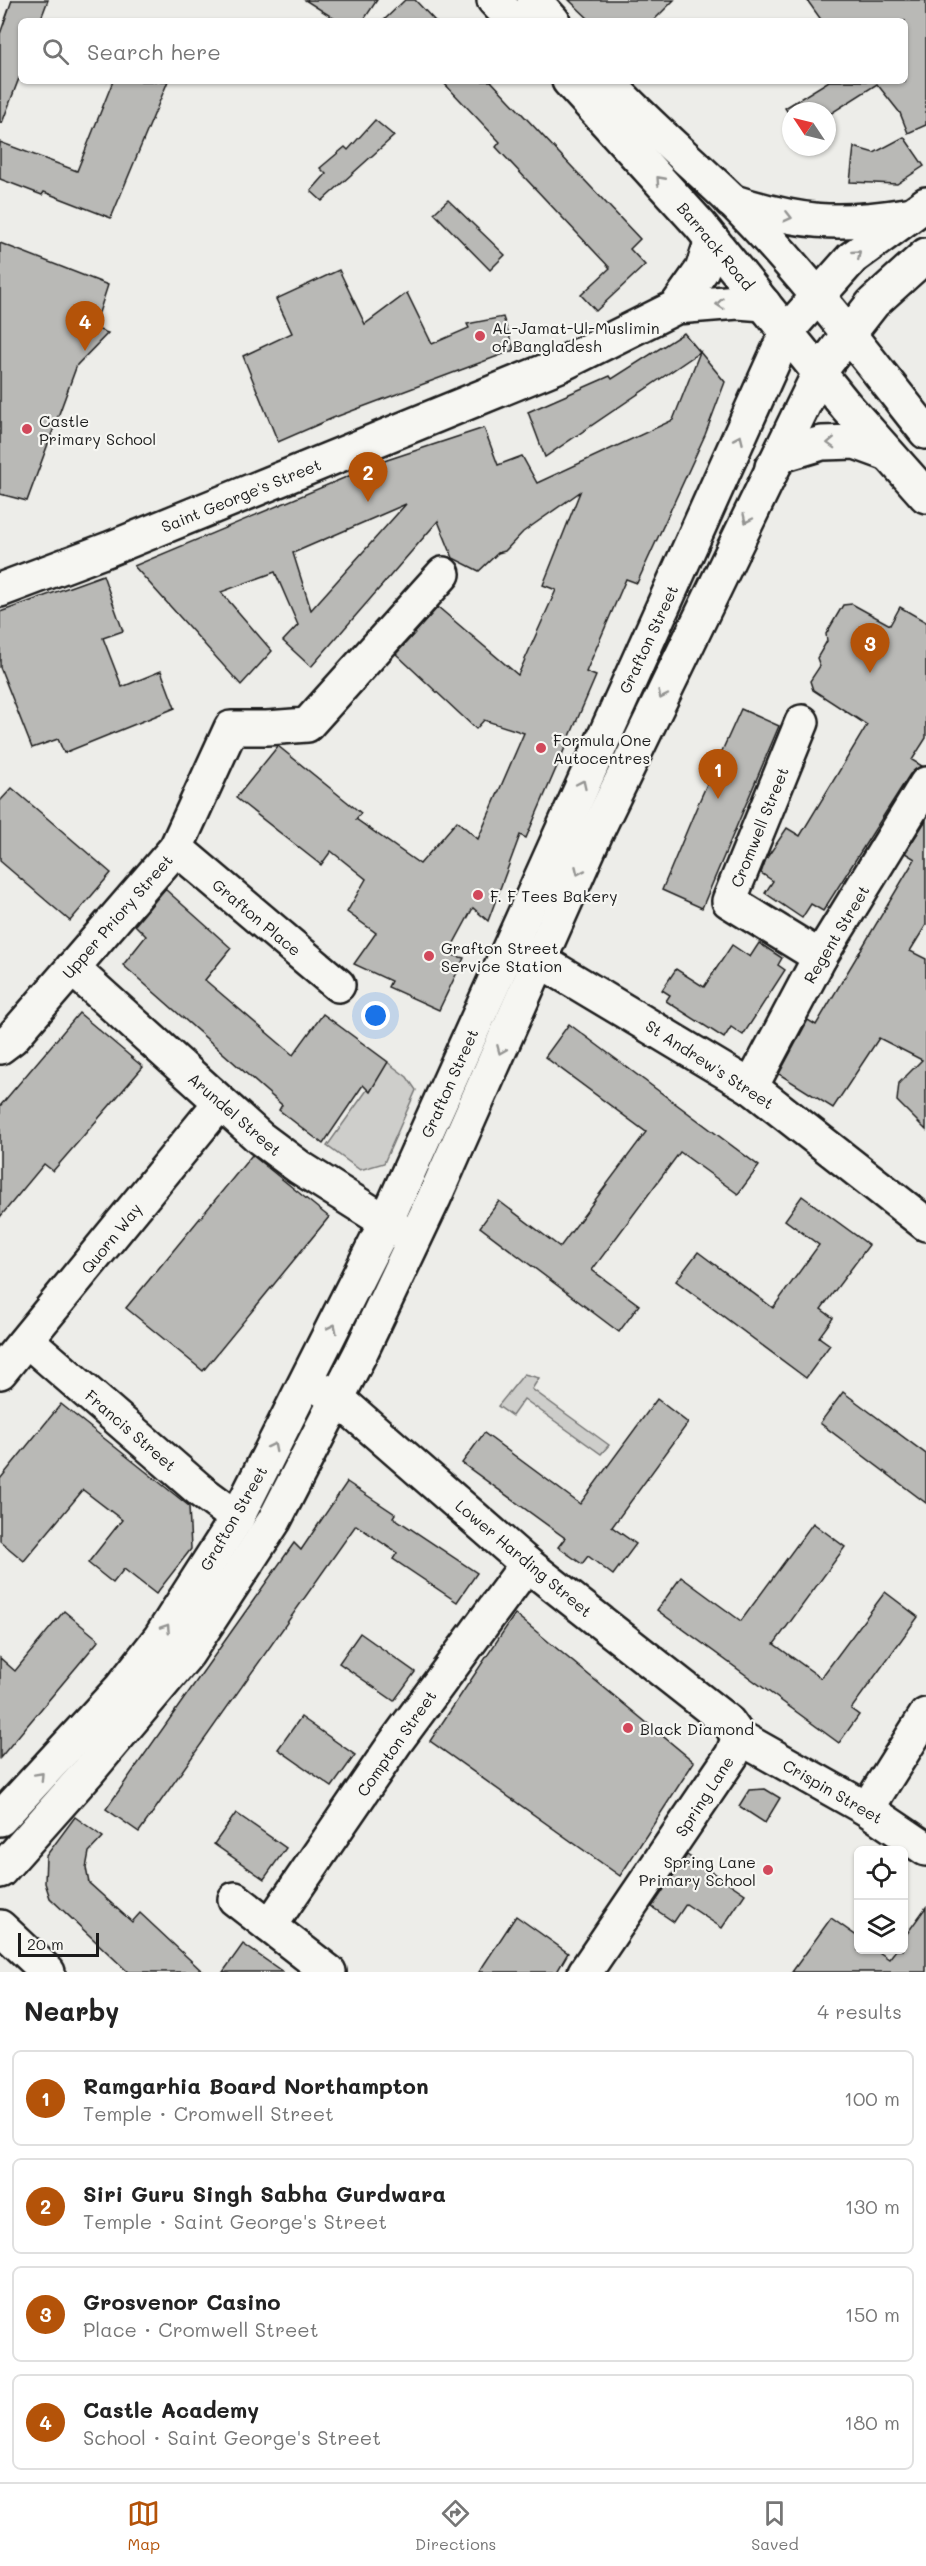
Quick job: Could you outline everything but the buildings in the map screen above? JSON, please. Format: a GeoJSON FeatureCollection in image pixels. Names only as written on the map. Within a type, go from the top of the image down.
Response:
{"type":"FeatureCollection","features":[{"type":"Feature","properties":{"kind":"main road"},"geometry":{"type":"LineString","coordinates":[[494,0],[511,18]]}},
{"type":"Feature","properties":{"kind":"main road"},"geometry":{"type":"LineString","coordinates":[[534,0],[550,18]]}},
{"type":"Feature","properties":{"kind":"main road","name":"Barrack Road"},"geometry":{"type":"LineString","coordinates":[[572,84],[712,240],[856,417],[926,496]]}},
{"type":"Feature","properties":{"kind":"main road"},"geometry":{"type":"LineString","coordinates":[[610,84],[632,108],[731,201],[816,296],[926,432]]}},
{"type":"Feature","properties":{"kind":"main road"},"geometry":{"type":"LineString","coordinates":[[731,201],[813,222],[843,222],[917,209]]}},
{"type":"Feature","properties":{"kind":"main road","name":"Grafton Street"},"geometry":{"type":"LineString","coordinates":[[0,1819],[121,1688],[160,1638],[237,1518],[386,1222],[787,332],[816,296],[852,258],[917,209]]}},
{"type":"Feature","properties":{"kind":"main road","name":"Saint George's Street"},"geometry":{"type":"LineString","coordinates":[[676,307],[702,270],[712,240]]}},
{"type":"Feature","properties":{"kind":"main road","name":"Grafton Street"},"geometry":{"type":"LineString","coordinates":[[0,1870],[87,1773],[188,1653],[274,1521],[414,1240],[496,1064],[596,833],[820,371],[873,303],[926,255]]}},
{"type":"Feature","properties":{"kind":"main road","name":"Saint George's Street"},"geometry":{"type":"LineString","coordinates":[[0,590],[109,549],[560,365],[676,307],[738,302],[764,304]]}},
{"type":"Feature","properties":{"kind":"main road"},"geometry":{"type":"LineString","coordinates":[[772,467],[782,455],[822,443],[855,442],[888,454]]}},
{"type":"Feature","properties":{"kind":"main road","name":"Upper Priory Street"},"geometry":{"type":"LineString","coordinates":[[0,1047],[12,1038],[176,848],[231,728],[267,729],[307,725],[443,574]]}},
{"type":"Feature","properties":{"kind":"main road","name":"Cromwell Street"},"geometry":{"type":"LineString","coordinates":[[802,722],[729,901],[820,957]]}},
{"type":"Feature","properties":{"kind":"main road","name":"Regent Street"},"geometry":{"type":"LineString","coordinates":[[751,1087],[820,957],[926,784]]}},
{"type":"Feature","properties":{"kind":"main road","name":"Grafton Place"},"geometry":{"type":"LineString","coordinates":[[176,848],[338,986]]}},
{"type":"Feature","properties":{"kind":"main road","name":"St Andrew's Street"},"geometry":{"type":"LineString","coordinates":[[511,944],[751,1087],[926,1224]]}},
{"type":"Feature","properties":{"kind":"main road","name":"Arundel Street"},"geometry":{"type":"LineString","coordinates":[[72,968],[260,1138],[299,1167],[414,1240]]}},
{"type":"Feature","properties":{"kind":"main road","name":"Quorn Way"},"geometry":{"type":"LineString","coordinates":[[0,1372],[220,1103]]}},
{"type":"Feature","properties":{"kind":"main road","name":"Francis Street"},"geometry":{"type":"LineString","coordinates":[[27,1340],[202,1492],[237,1518]]}},
{"type":"Feature","properties":{"kind":"main road","name":"Lower Harding Street"},"geometry":{"type":"LineString","coordinates":[[307,1381],[337,1398],[527,1564],[729,1723],[739,1737]]}},
{"type":"Feature","properties":{"kind":"main road","name":"Compton Street"},"geometry":{"type":"LineString","coordinates":[[270,1926],[395,1743],[527,1564]]}},
{"type":"Feature","properties":{"kind":"main road"},"geometry":{"type":"LineString","coordinates":[[867,1809],[926,1715]]}},
{"type":"Feature","properties":{"kind":"main road","name":"Crispin Street"},"geometry":{"type":"LineString","coordinates":[[739,1737],[867,1809],[926,1849]]}},
{"type":"Feature","properties":{"kind":"main road","name":"Spring Lane"},"geometry":{"type":"LineString","coordinates":[[585,1972],[732,1755],[739,1737]]}},
{"type":"Feature","properties":{"kind":"main road"},"geometry":{"type":"LineString","coordinates":[[235,1899],[329,1972]]}},
{"type":"Feature","properties":{"kind":"main road"},"geometry":{"type":"LineString","coordinates":[[0,1927],[48,1972]]}},
{"type":"Feature","properties":{"kind":"shaded area"},"geometry":{"type":"Polygon","coordinates":[[[387,1062],[407,1077],[416,1090],[384,1163],[360,1170],[327,1146],[387,1062]]]}},
{"type":"Feature","properties":{"kind":"shaded area"},"geometry":{"type":"Polygon","coordinates":[[[524,1374],[539,1378],[532,1389],[609,1445],[601,1454],[524,1399],[512,1416],[498,1406],[524,1374]]]}},
{"type":"Feature","properties":{"kind":"place","name":"AL-Jamat-Ul-Muslimin of Bangladesh"},"geometry":{"type":"Point","coordinates":[480,336]}},
{"type":"Feature","properties":{"kind":"place","name":"Castle Academy"},"geometry":{"type":"Point","coordinates":[85,351]}},
{"type":"Feature","properties":{"kind":"place","name":"Castle Primary School"},"geometry":{"type":"Point","coordinates":[27,429]}},
{"type":"Feature","properties":{"kind":"place","name":"Siri Guru Singh Sabha Gurdwara"},"geometry":{"type":"Point","coordinates":[368,502]}},
{"type":"Feature","properties":{"kind":"place","name":"Grosvenor Casino"},"geometry":{"type":"Point","coordinates":[870,673]}},
{"type":"Feature","properties":{"kind":"place","name":"Formula One Autocentres"},"geometry":{"type":"Point","coordinates":[541,748]}},
{"type":"Feature","properties":{"kind":"place","name":"Ramgarhia Board Northampton"},"geometry":{"type":"Point","coordinates":[718,799]}},
{"type":"Feature","properties":{"kind":"place","name":"F. F Tees Bakery"},"geometry":{"type":"Point","coordinates":[478,895]}},
{"type":"Feature","properties":{"kind":"place","name":"Grafton Street Service Station"},"geometry":{"type":"Point","coordinates":[429,956]}},
{"type":"Feature","properties":{"kind":"place","name":"Black Diamond"},"geometry":{"type":"Point","coordinates":[628,1728]}},
{"type":"Feature","properties":{"kind":"place","name":"Spring Lane Primary School"},"geometry":{"type":"Point","coordinates":[768,1870]}}]}
